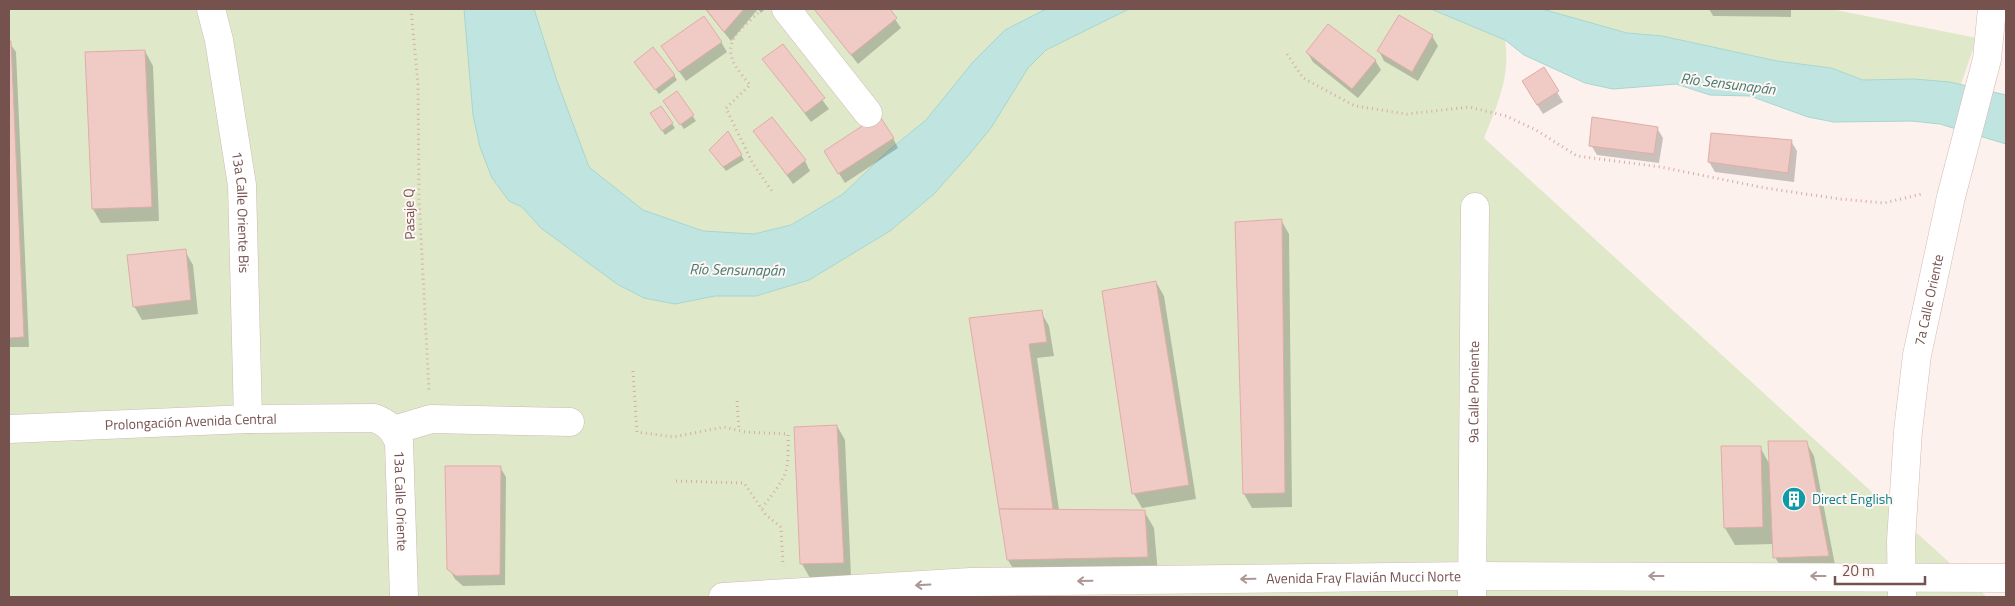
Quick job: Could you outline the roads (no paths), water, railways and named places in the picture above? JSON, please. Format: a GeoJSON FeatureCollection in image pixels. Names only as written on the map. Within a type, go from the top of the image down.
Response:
{"type":"FeatureCollection","features":[{"type":"Feature","properties":{"kind":"main road","name":"13a Calle Oriente Bis"},"geometry":{"type":"LineString","coordinates":[[211,9],[219,40],[242,185],[248,419]]}},
{"type":"Feature","properties":{"kind":"main road"},"geometry":{"type":"LineString","coordinates":[[786,9],[868,113]]}},
{"type":"Feature","properties":{"kind":"main road","name":"7a Calle Oriente"},"geometry":{"type":"LineString","coordinates":[[1902,587],[1902,541],[1908,431],[1917,355],[1953,192],[1987,59],[1992,9]]}},
{"type":"Feature","properties":{"kind":"main road","name":"9a Calle Poniente"},"geometry":{"type":"LineString","coordinates":[[1472,586],[1475,207]]}},
{"type":"Feature","properties":{"kind":"main road","name":"Prolongación Avenida Central"},"geometry":{"type":"LineString","coordinates":[[9,429],[248,419],[384,424],[431,419],[570,422]]}},
{"type":"Feature","properties":{"kind":"main road","name":"13a Calle Oriente"},"geometry":{"type":"LineString","coordinates":[[384,424],[399,442],[404,597]]}},
{"type":"Feature","properties":{"kind":"main road","name":"Avenida Fray Flavián Mucci Norte"},"geometry":{"type":"LineString","coordinates":[[723,597],[972,590],[1472,586],[1902,587],[2006,578]]}},
{"type":"Feature","properties":{"kind":"water","name":"Río Sensunapán"},"geometry":{"type":"Polygon","coordinates":[[[464,9],[534,9],[557,81],[589,167],[643,210],[703,231],[754,234],[791,225],[843,194],[888,151],[926,120],[973,62],[1005,30],[1046,9],[1129,9],[1046,50],[1028,68],[991,128],[967,157],[934,194],[890,231],[809,280],[756,296],[715,296],[675,304],[644,298],[617,284],[541,228],[522,207],[509,201],[492,178],[480,147],[473,115],[464,9]]]}},
{"type":"Feature","properties":{"kind":"water","name":"Río Sensunapán"},"geometry":{"type":"Polygon","coordinates":[[[1431,9],[1542,9],[1627,33],[1662,36],[1777,61],[1831,68],[1863,80],[1914,79],[1950,82],[2006,95],[2006,144],[1940,124],[1912,121],[1834,122],[1808,117],[1750,96],[1710,95],[1676,84],[1613,89],[1585,83],[1524,55],[1505,40],[1431,9]]]}},
{"type":"Feature","properties":{"kind":"place","name":"Direct English"},"geometry":{"type":"Point","coordinates":[1794,499]}}]}
